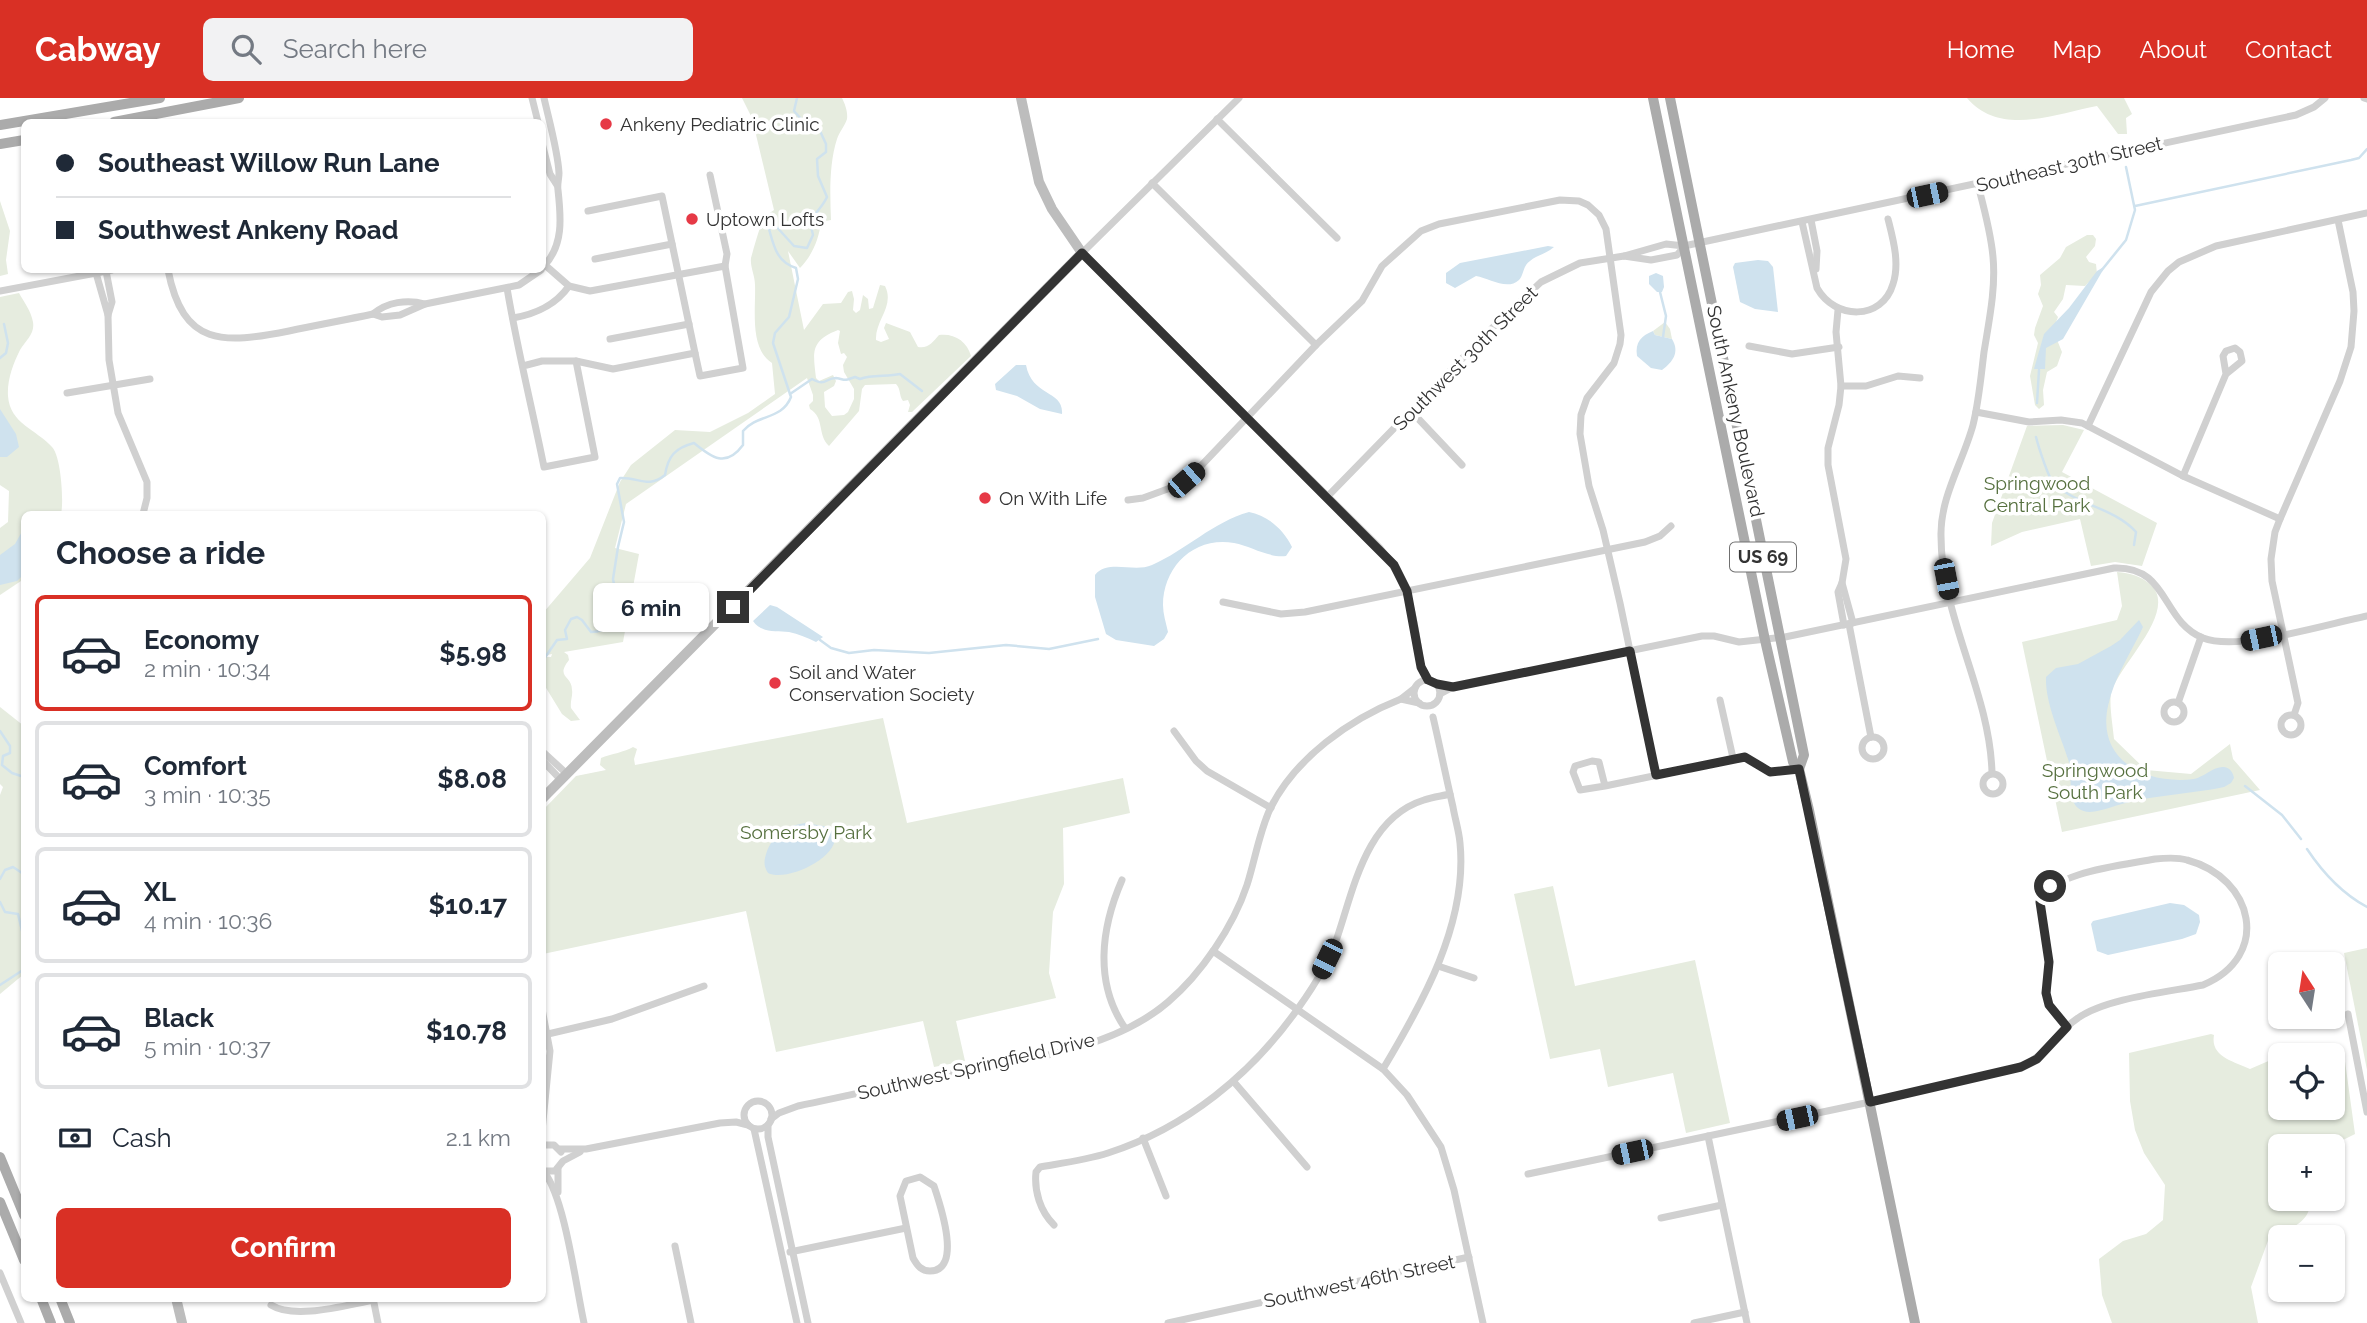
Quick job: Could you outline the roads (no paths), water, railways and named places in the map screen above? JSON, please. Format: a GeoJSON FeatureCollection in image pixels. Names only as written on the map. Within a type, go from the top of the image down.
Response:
{"type":"FeatureCollection","features":[{"type":"Feature","properties":{"kind":"main road"},"geometry":{"type":"LineString","coordinates":[[35,119],[160,98]]}},
{"type":"Feature","properties":{"kind":"main road"},"geometry":{"type":"LineString","coordinates":[[148,119],[239,98]]}},
{"type":"Feature","properties":{"kind":"main road","name":"South Ankeny Boulevard"},"geometry":{"type":"LineString","coordinates":[[1653,98],[1765,640],[1793,762],[1799,769],[1804,788],[1870,1102]]}},
{"type":"Feature","properties":{"kind":"main road","name":"South Ankeny Boulevard"},"geometry":{"type":"LineString","coordinates":[[1670,98],[1804,755],[1799,769]]}},
{"type":"Feature","properties":{"kind":"main road"},"geometry":{"type":"LineString","coordinates":[[0,125],[21,121]]}},
{"type":"Feature","properties":{"kind":"main road"},"geometry":{"type":"LineString","coordinates":[[0,144],[21,140]]}},
{"type":"Feature","properties":{"kind":"main road","name":"US 69"},"geometry":{"type":"LineString","coordinates":[[1870,1102],[1915,1323]]}},
{"type":"Feature","properties":{"kind":"main road"},"geometry":{"type":"LineString","coordinates":[[0,1157],[21,1208]]}},
{"type":"Feature","properties":{"kind":"main road"},"geometry":{"type":"LineString","coordinates":[[0,1202],[21,1253]]}},
{"type":"Feature","properties":{"kind":"main road"},"geometry":{"type":"LineString","coordinates":[[43,1302],[51,1323]]}},
{"type":"Feature","properties":{"kind":"main road"},"geometry":{"type":"LineString","coordinates":[[62,1302],[70,1323]]}},
{"type":"Feature","properties":{"kind":"street"},"geometry":{"type":"LineString","coordinates":[[532,98],[537,119]]}},
{"type":"Feature","properties":{"kind":"street"},"geometry":{"type":"LineString","coordinates":[[544,98],[559,172],[559,240],[546,263]]}},
{"type":"Feature","properties":{"kind":"street"},"geometry":{"type":"LineString","coordinates":[[1021,98],[1040,182],[1052,209],[1082,253],[1388,558],[1402,578],[1407,591],[1421,667],[1428,680],[1453,687]]}},
{"type":"Feature","properties":{"kind":"street"},"geometry":{"type":"LineString","coordinates":[[546,795],[1239,98]]}},
{"type":"Feature","properties":{"kind":"street","name":"Southeast 30th Street"},"geometry":{"type":"LineString","coordinates":[[1684,246],[2296,115],[2314,107],[2325,98]]}},
{"type":"Feature","properties":{"kind":"street"},"geometry":{"type":"LineString","coordinates":[[140,101],[144,119]]}},
{"type":"Feature","properties":{"kind":"street"},"geometry":{"type":"LineString","coordinates":[[128,103],[131,119]]}},
{"type":"Feature","properties":{"kind":"street"},"geometry":{"type":"LineString","coordinates":[[1217,119],[1337,238]]}},
{"type":"Feature","properties":{"kind":"street"},"geometry":{"type":"LineString","coordinates":[[546,158],[550,174],[557,185]]}},
{"type":"Feature","properties":{"kind":"street"},"geometry":{"type":"LineString","coordinates":[[588,211],[662,196],[700,376],[743,368],[725,266],[727,254],[710,175]]}},
{"type":"Feature","properties":{"kind":"street"},"geometry":{"type":"LineString","coordinates":[[1152,183],[1316,345]]}},
{"type":"Feature","properties":{"kind":"street"},"geometry":{"type":"LineString","coordinates":[[1978,185],[1990,237],[1994,277],[1976,412],[1944,505],[1942,556],[1951,602],[1984,713],[1992,751],[1992,773]]}},
{"type":"Feature","properties":{"kind":"street"},"geometry":{"type":"LineString","coordinates":[[1128,500],[1153,496],[1186,480],[1362,301],[1382,266],[1417,234],[1430,226],[1555,201],[1579,201],[1595,210],[1603,220],[1621,335],[1614,363],[1587,398],[1581,415],[1580,435],[1656,775]]}},
{"type":"Feature","properties":{"kind":"street"},"geometry":{"type":"LineString","coordinates":[[2088,426],[2151,292],[2179,262],[2203,250],[2367,213]]}},
{"type":"Feature","properties":{"kind":"street"},"geometry":{"type":"LineString","coordinates":[[1802,222],[1822,298],[1838,310],[1853,312],[1872,308],[1886,300],[1889,294],[1896,269],[1894,243],[1888,219]]}},
{"type":"Feature","properties":{"kind":"street"},"geometry":{"type":"LineString","coordinates":[[2294,715],[2298,703],[2272,581],[2272,545],[2280,519],[2340,381],[2351,347],[2353,292],[2338,219]]}},
{"type":"Feature","properties":{"kind":"street"},"geometry":{"type":"LineString","coordinates":[[1811,220],[1817,251],[1815,277]]}},
{"type":"Feature","properties":{"kind":"street"},"geometry":{"type":"LineString","coordinates":[[595,259],[672,244]]}},
{"type":"Feature","properties":{"kind":"street","name":"Southwest 30th Street"},"geometry":{"type":"LineString","coordinates":[[1327,497],[1535,287],[1567,268],[1666,244],[1684,246]]}},
{"type":"Feature","properties":{"kind":"street","name":"Southwest 30th Street"},"geometry":{"type":"LineString","coordinates":[[1624,256],[1651,260],[1677,255],[1684,246]]}},
{"type":"Feature","properties":{"kind":"street"},"geometry":{"type":"LineString","coordinates":[[546,266],[569,286],[590,291],[725,266]]}},
{"type":"Feature","properties":{"kind":"street"},"geometry":{"type":"LineString","coordinates":[[0,291],[96,273],[108,316]]}},
{"type":"Feature","properties":{"kind":"street"},"geometry":{"type":"LineString","coordinates":[[109,273],[112,302],[108,316],[107,341],[113,386],[125,436],[147,482],[144,511]]}},
{"type":"Feature","properties":{"kind":"street"},"geometry":{"type":"LineString","coordinates":[[169,273],[181,313],[196,327],[219,338],[243,340],[373,314],[383,317],[400,315],[425,304],[519,285],[535,273]]}},
{"type":"Feature","properties":{"kind":"street"},"geometry":{"type":"LineString","coordinates":[[513,318],[528,316],[548,307],[569,286]]}},
{"type":"Feature","properties":{"kind":"street"},"geometry":{"type":"LineString","coordinates":[[508,288],[544,467],[595,457],[576,361]]}},
{"type":"Feature","properties":{"kind":"street"},"geometry":{"type":"LineString","coordinates":[[1838,310],[1836,320],[1841,386],[1828,448],[1828,465],[1846,559],[1838,596],[1848,624],[1871,737]]}},
{"type":"Feature","properties":{"kind":"street"},"geometry":{"type":"LineString","coordinates":[[610,340],[689,324]]}},
{"type":"Feature","properties":{"kind":"street"},"geometry":{"type":"LineString","coordinates":[[1749,346],[1791,354],[1839,347]]}},
{"type":"Feature","properties":{"kind":"street"},"geometry":{"type":"LineString","coordinates":[[523,366],[542,361],[576,361],[613,369],[695,353]]}},
{"type":"Feature","properties":{"kind":"street"},"geometry":{"type":"LineString","coordinates":[[2183,476],[2226,374]]}},
{"type":"Feature","properties":{"kind":"street"},"geometry":{"type":"LineString","coordinates":[[1841,386],[1866,386],[1898,376],[1920,378]]}},
{"type":"Feature","properties":{"kind":"street"},"geometry":{"type":"LineString","coordinates":[[66,393],[150,379]]}},
{"type":"Feature","properties":{"kind":"street"},"geometry":{"type":"LineString","coordinates":[[1410,411],[1462,465]]}},
{"type":"Feature","properties":{"kind":"street"},"geometry":{"type":"LineString","coordinates":[[1976,412],[2027,421],[2067,421],[2088,426],[2183,476],[2280,519]]}},
{"type":"Feature","properties":{"kind":"street"},"geometry":{"type":"LineString","coordinates":[[1223,601],[1281,614],[1293,614],[1607,550],[1656,538],[1671,526]]}},
{"type":"Feature","properties":{"kind":"street"},"geometry":{"type":"LineString","coordinates":[[1383,1069],[1416,1013],[1438,966],[1454,913],[1460,877],[1460,843],[1433,717],[1434,705],[1440,694],[1453,687],[1702,636],[1739,642],[1765,640],[2109,569],[2125,568],[2141,573],[2156,584],[2180,621],[2202,637],[2233,643],[2367,616]]}},
{"type":"Feature","properties":{"kind":"street"},"geometry":{"type":"LineString","coordinates":[[2178,703],[2202,637]]}},
{"type":"Feature","properties":{"kind":"street"},"geometry":{"type":"LineString","coordinates":[[1421,667],[1415,696],[1433,717]]}},
{"type":"Feature","properties":{"kind":"street"},"geometry":{"type":"LineString","coordinates":[[1417,686],[1428,680]]}},
{"type":"Feature","properties":{"kind":"street"},"geometry":{"type":"LineString","coordinates":[[1437,684],[1440,694]]}},
{"type":"Feature","properties":{"kind":"street","name":"Southwest Springfield Drive"},"geometry":{"type":"LineString","coordinates":[[769,1122],[779,1112],[798,1106],[1080,1046],[1125,1028],[1167,1003],[1196,974],[1213,951],[1246,889],[1256,849],[1271,808],[1300,768],[1336,734],[1369,713],[1401,699],[1417,686]]}},
{"type":"Feature","properties":{"kind":"street"},"geometry":{"type":"LineString","coordinates":[[1401,699],[1422,705],[1434,705]]}},
{"type":"Feature","properties":{"kind":"street"},"geometry":{"type":"LineString","coordinates":[[1720,700],[1733,758]]}},
{"type":"Feature","properties":{"kind":"street"},"geometry":{"type":"LineString","coordinates":[[1174,731],[1196,761],[1207,771],[1271,808]]}},
{"type":"Feature","properties":{"kind":"street"},"geometry":{"type":"LineString","coordinates":[[546,756],[564,777]]}},
{"type":"Feature","properties":{"kind":"street"},"geometry":{"type":"LineString","coordinates":[[1605,786],[1599,762],[1592,761],[1575,766],[1573,772],[1580,790],[1605,786],[1733,758],[1745,757],[1770,772],[1799,769]]}},
{"type":"Feature","properties":{"kind":"street"},"geometry":{"type":"LineString","coordinates":[[546,763],[564,777]]}},
{"type":"Feature","properties":{"kind":"street"},"geometry":{"type":"LineString","coordinates":[[1054,1225],[1043,1214],[1035,1182],[1036,1172],[1040,1167],[1107,1153],[1143,1139],[1186,1116],[1234,1082],[1298,1009],[1319,977],[1336,941],[1354,884],[1378,833],[1403,810],[1423,800],[1450,794]]}},
{"type":"Feature","properties":{"kind":"street"},"geometry":{"type":"LineString","coordinates":[[1528,1174],[1870,1102],[2021,1067],[2037,1059],[2067,1027],[2088,1012],[2203,985],[2228,971],[2244,948],[2247,934],[2244,910],[2232,887],[2222,877],[2200,864],[2169,858],[2069,877],[2050,886],[2040,902],[2049,962],[2046,993],[2049,1005],[2067,1027]]}},
{"type":"Feature","properties":{"kind":"street"},"geometry":{"type":"LineString","coordinates":[[1122,880],[1106,931],[1104,970],[1116,1015],[1125,1028]]}},
{"type":"Feature","properties":{"kind":"street"},"geometry":{"type":"LineString","coordinates":[[1213,951],[1383,1069],[1407,1095],[1441,1147],[1454,1190],[1483,1323]]}},
{"type":"Feature","properties":{"kind":"street"},"geometry":{"type":"LineString","coordinates":[[1438,966],[1474,978]]}},
{"type":"Feature","properties":{"kind":"street"},"geometry":{"type":"LineString","coordinates":[[548,1034],[612,1019],[704,986]]}},
{"type":"Feature","properties":{"kind":"street"},"geometry":{"type":"LineString","coordinates":[[2348,1014],[2367,1112]]}},
{"type":"Feature","properties":{"kind":"street"},"geometry":{"type":"LineString","coordinates":[[546,1026],[550,1062],[546,1100]]}},
{"type":"Feature","properties":{"kind":"street"},"geometry":{"type":"LineString","coordinates":[[1234,1082],[1307,1167]]}},
{"type":"Feature","properties":{"kind":"street"},"geometry":{"type":"LineString","coordinates":[[711,1125],[744,1111],[748,1105],[757,1101],[768,1105],[768,1137],[808,1323]]}},
{"type":"Feature","properties":{"kind":"street","name":"Southwest Springfield Drive"},"geometry":{"type":"LineString","coordinates":[[768,1105],[798,1106]]}},
{"type":"Feature","properties":{"kind":"street"},"geometry":{"type":"LineString","coordinates":[[744,1111],[751,1127],[797,1323]]}},
{"type":"Feature","properties":{"kind":"street"},"geometry":{"type":"LineString","coordinates":[[546,1146],[586,1149],[736,1122],[761,1129],[769,1122]]}},
{"type":"Feature","properties":{"kind":"street"},"geometry":{"type":"LineString","coordinates":[[546,1123],[557,1147],[559,1207]]}},
{"type":"Feature","properties":{"kind":"street"},"geometry":{"type":"LineString","coordinates":[[1708,1136],[1747,1323]]}},
{"type":"Feature","properties":{"kind":"street"},"geometry":{"type":"LineString","coordinates":[[1143,1139],[1166,1196]]}},
{"type":"Feature","properties":{"kind":"street"},"geometry":{"type":"LineString","coordinates":[[546,1171],[552,1172],[586,1149]]}},
{"type":"Feature","properties":{"kind":"street"},"geometry":{"type":"LineString","coordinates":[[546,1176],[559,1207],[584,1323]]}},
{"type":"Feature","properties":{"kind":"street"},"geometry":{"type":"LineString","coordinates":[[913,1178],[925,1179],[934,1186],[937,1197],[948,1244],[949,1255],[946,1263],[933,1271],[924,1270],[917,1265],[906,1228],[900,1196],[902,1188],[906,1181],[913,1178]]}},
{"type":"Feature","properties":{"kind":"street"},"geometry":{"type":"LineString","coordinates":[[1661,1218],[1723,1205]]}},
{"type":"Feature","properties":{"kind":"street"},"geometry":{"type":"LineString","coordinates":[[782,1254],[906,1228]]}},
{"type":"Feature","properties":{"kind":"street"},"geometry":{"type":"LineString","coordinates":[[675,1246],[691,1323]]}},
{"type":"Feature","properties":{"kind":"street","name":"Southwest 46th Street"},"geometry":{"type":"LineString","coordinates":[[1168,1323],[1469,1257]]}},
{"type":"Feature","properties":{"kind":"street"},"geometry":{"type":"LineString","coordinates":[[0,1273],[21,1323]]}},
{"type":"Feature","properties":{"kind":"street"},"geometry":{"type":"LineString","coordinates":[[178,1302],[182,1323]]}},
{"type":"Feature","properties":{"kind":"street"},"geometry":{"type":"LineString","coordinates":[[271,1305],[289,1312],[358,1302]]}},
{"type":"Feature","properties":{"kind":"street"},"geometry":{"type":"LineString","coordinates":[[374,1302],[378,1323]]}},
{"type":"Feature","properties":{"kind":"street"},"geometry":{"type":"LineString","coordinates":[[1694,1323],[1745,1312]]}},
{"type":"Feature","properties":{"kind":"water"},"geometry":{"type":"Polygon","coordinates":[[[1554,247],[1528,263],[1521,278],[1514,283],[1504,284],[1476,276],[1455,288],[1446,283],[1446,273],[1460,263],[1554,247]]]}},
{"type":"Feature","properties":{"kind":"water"},"geometry":{"type":"Polygon","coordinates":[[[1768,261],[1773,267],[1778,312],[1755,309],[1740,302],[1733,267],[1735,263],[1768,261]]]}},
{"type":"Feature","properties":{"kind":"water"},"geometry":{"type":"Polygon","coordinates":[[[2102,268],[2063,339],[2046,348],[2045,369],[2034,369],[2044,334],[2102,268]]]}},
{"type":"Feature","properties":{"kind":"water"},"geometry":{"type":"Polygon","coordinates":[[[1656,273],[1663,276],[1662,292],[1657,292],[1649,284],[1649,276],[1656,273]]]}},
{"type":"Feature","properties":{"kind":"water"},"geometry":{"type":"Polygon","coordinates":[[[1653,331],[1655,335],[1672,339],[1675,348],[1672,360],[1662,370],[1651,368],[1637,356],[1640,340],[1653,331]]]}},
{"type":"Feature","properties":{"kind":"water"},"geometry":{"type":"Polygon","coordinates":[[[1016,365],[1026,365],[1034,383],[1058,401],[1062,414],[1040,409],[1017,396],[996,390],[995,384],[1016,365]]]}},
{"type":"Feature","properties":{"kind":"water"},"geometry":{"type":"Polygon","coordinates":[[[0,409],[16,434],[19,447],[7,457],[0,457],[0,409]]]}},
{"type":"Feature","properties":{"kind":"water"},"geometry":{"type":"Polygon","coordinates":[[[1249,512],[1268,519],[1279,528],[1292,547],[1286,556],[1273,555],[1234,543],[1206,544],[1184,557],[1168,578],[1163,605],[1168,632],[1164,639],[1154,646],[1116,640],[1106,634],[1095,597],[1095,575],[1100,570],[1152,565],[1223,522],[1249,512]]]}},
{"type":"Feature","properties":{"kind":"water"},"geometry":{"type":"Polygon","coordinates":[[[21,533],[21,577],[17,581],[0,585],[0,555],[15,544],[21,533]]]}},
{"type":"Feature","properties":{"kind":"water"},"geometry":{"type":"Polygon","coordinates":[[[770,605],[823,637],[816,642],[792,633],[760,628],[753,621],[770,605]]]}},
{"type":"Feature","properties":{"kind":"water"},"geometry":{"type":"Polygon","coordinates":[[[2139,620],[2143,627],[2119,675],[2108,706],[2106,725],[2110,741],[2118,755],[2143,773],[2159,778],[2194,779],[2224,767],[2231,771],[2234,778],[2224,787],[2085,811],[2078,808],[2072,799],[2069,765],[2050,708],[2046,677],[2056,668],[2078,664],[2111,646],[2139,620]]]}},
{"type":"Feature","properties":{"kind":"water"},"geometry":{"type":"Polygon","coordinates":[[[806,823],[829,827],[835,837],[827,853],[809,867],[786,874],[768,873],[765,860],[774,839],[787,828],[806,823]]]}},
{"type":"Feature","properties":{"kind":"water"},"geometry":{"type":"Polygon","coordinates":[[[2170,903],[2184,905],[2199,915],[2196,934],[2108,955],[2097,951],[2091,924],[2093,921],[2170,903]]]}},
{"type":"Feature","properties":{"kind":"waterway"},"geometry":{"type":"LineString","coordinates":[[546,656],[557,640],[567,639],[565,630],[571,619],[577,617],[582,620],[591,632],[606,628],[610,621],[612,605],[624,594],[624,588],[614,584],[613,579],[624,522],[617,484],[620,478],[648,482],[659,479],[665,475],[674,454],[682,447],[694,443],[713,456],[731,456],[743,445],[743,431],[755,422],[782,410],[791,397],[773,343],[775,333],[789,317],[798,279],[796,268],[784,262],[777,253],[769,229],[774,224],[794,246],[807,248],[813,235],[813,219],[827,197],[818,176],[817,159],[826,152],[826,144],[815,120],[802,120],[794,111],[797,98]]}},
{"type":"Feature","properties":{"kind":"waterway"},"geometry":{"type":"LineString","coordinates":[[2135,206],[2351,160],[2359,158],[2367,149]]}},
{"type":"Feature","properties":{"kind":"waterway"},"geometry":{"type":"LineString","coordinates":[[2101,271],[2126,240],[2135,210],[2126,167]]}},
{"type":"Feature","properties":{"kind":"waterway"},"geometry":{"type":"LineString","coordinates":[[1660,292],[1666,316],[1663,337]]}},
{"type":"Feature","properties":{"kind":"waterway"},"geometry":{"type":"LineString","coordinates":[[0,358],[6,353],[8,343],[4,324]]}},
{"type":"Feature","properties":{"kind":"waterway"},"geometry":{"type":"LineString","coordinates":[[2037,403],[2039,370]]}},
{"type":"Feature","properties":{"kind":"waterway"},"geometry":{"type":"LineString","coordinates":[[790,394],[812,379],[823,382],[832,378],[846,380],[900,374],[922,391]]}},
{"type":"Feature","properties":{"kind":"waterway"},"geometry":{"type":"LineString","coordinates":[[2036,437],[2053,482],[2071,496],[2127,524],[2136,532],[2134,545]]}},
{"type":"Feature","properties":{"kind":"waterway"},"geometry":{"type":"LineString","coordinates":[[820,640],[831,648],[849,653],[874,650],[929,653],[1006,645],[1049,649],[1098,639]]}},
{"type":"Feature","properties":{"kind":"waterway"},"geometry":{"type":"LineString","coordinates":[[0,731],[10,746],[10,753],[3,756],[2,765],[21,776]]}},
{"type":"Feature","properties":{"kind":"waterway"},"geometry":{"type":"LineString","coordinates":[[2245,786],[2282,815],[2301,839]]}},
{"type":"Feature","properties":{"kind":"waterway"},"geometry":{"type":"LineString","coordinates":[[2307,849],[2333,882],[2367,907]]}},
{"type":"Feature","properties":{"kind":"waterway"},"geometry":{"type":"LineString","coordinates":[[0,879],[5,870],[13,867],[21,872]]}},
{"type":"Feature","properties":{"kind":"waterway"},"geometry":{"type":"LineString","coordinates":[[0,902],[5,912],[18,914],[21,927]]}},
{"type":"Feature","properties":{"kind":"waterway"},"geometry":{"type":"LineString","coordinates":[[0,985],[21,971]]}},
{"type":"Feature","properties":{"kind":"place","name":"Ankeny Pediatric Clinic"},"geometry":{"type":"Point","coordinates":[606,124]}},
{"type":"Feature","properties":{"kind":"place","name":"Uptown Lofts"},"geometry":{"type":"Point","coordinates":[692,219]}},
{"type":"Feature","properties":{"kind":"place","name":"On With Life"},"geometry":{"type":"Point","coordinates":[985,498]}},
{"type":"Feature","properties":{"kind":"place","name":"Soil and Water Conservation Society"},"geometry":{"type":"Point","coordinates":[775,683]}},
{"type":"Feature","properties":{"kind":"park label","name":"Springwood Central Park"},"geometry":{"type":"Point","coordinates":[2037,494]}},
{"type":"Feature","properties":{"kind":"park label","name":"Springwood South Park"},"geometry":{"type":"Point","coordinates":[2095,781]}},
{"type":"Feature","properties":{"kind":"park label","name":"Somersby Park"},"geometry":{"type":"Point","coordinates":[806,832]}}]}
